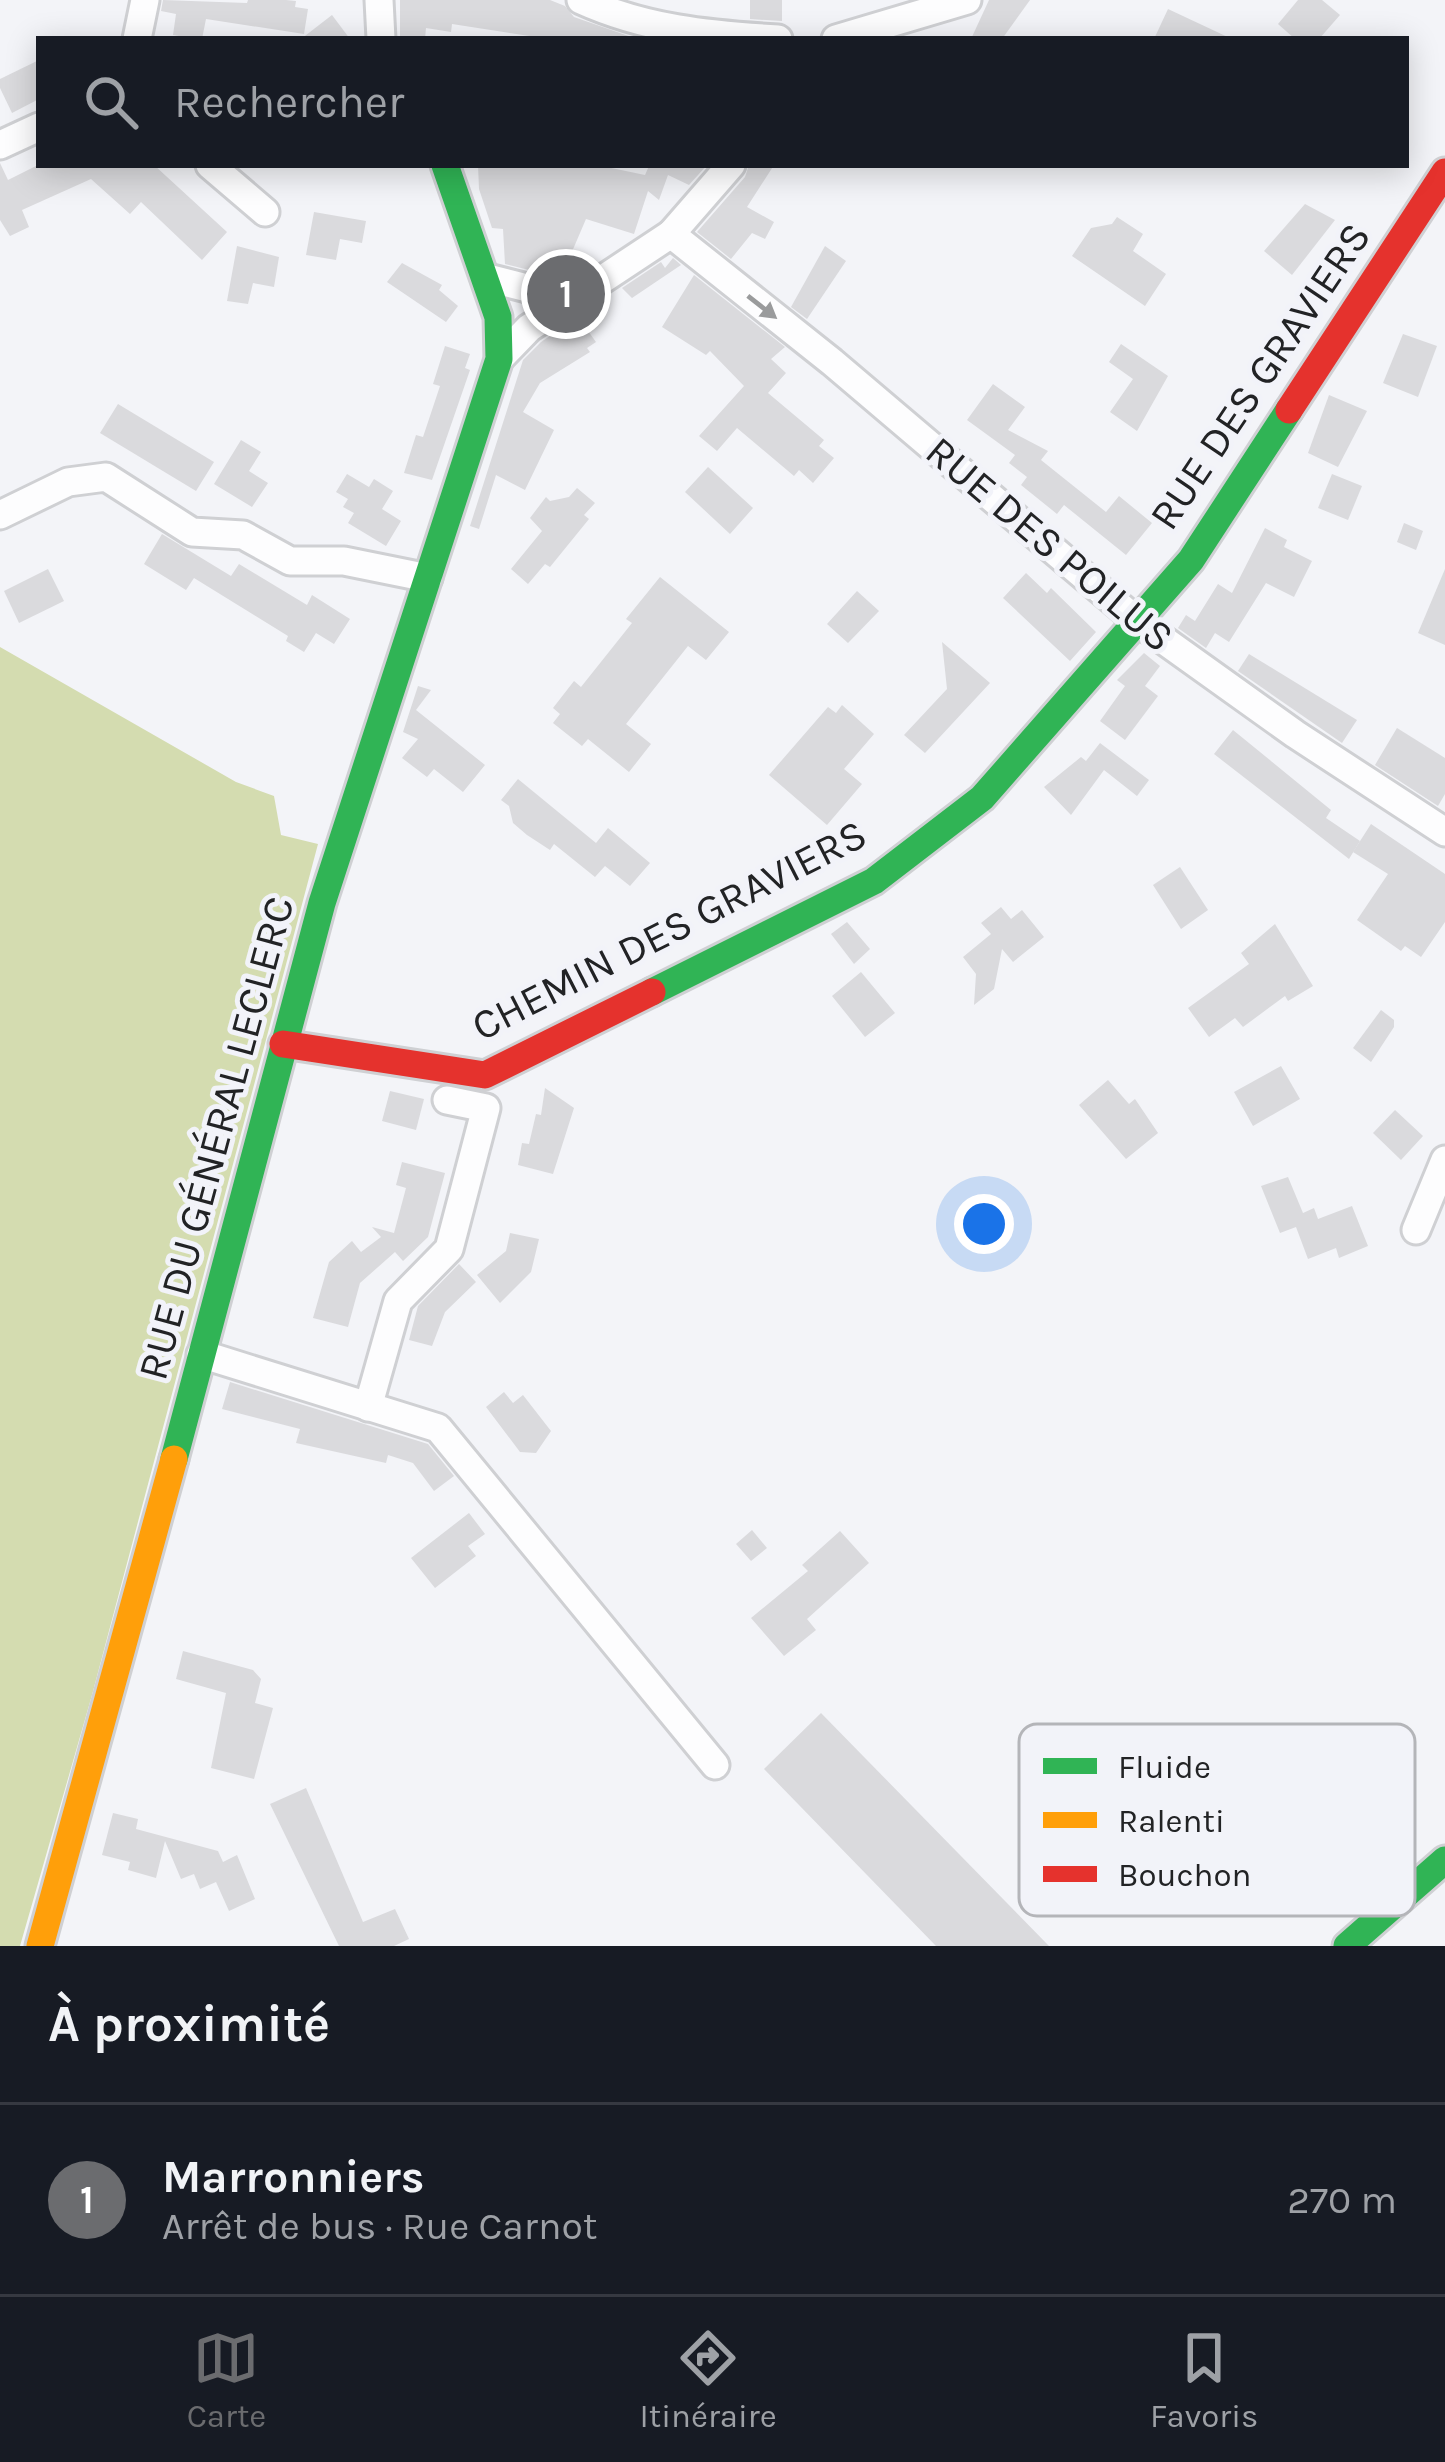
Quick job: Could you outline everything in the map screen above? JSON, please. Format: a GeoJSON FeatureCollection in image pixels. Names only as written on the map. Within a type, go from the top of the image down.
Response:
{"type":"FeatureCollection","features":[{"type":"Feature","properties":{"kind":"street"},"geometry":{"type":"LineString","coordinates":[[138,36],[145,0]]}},
{"type":"Feature","properties":{"kind":"street"},"geometry":{"type":"LineString","coordinates":[[380,0],[381,36]]}},
{"type":"Feature","properties":{"kind":"street"},"geometry":{"type":"LineString","coordinates":[[581,0],[619,17],[694,34],[728,36]]}},
{"type":"Feature","properties":{"kind":"street"},"geometry":{"type":"LineString","coordinates":[[846,36],[967,0]]}},
{"type":"Feature","properties":{"kind":"street"},"geometry":{"type":"LineString","coordinates":[[0,145],[36,128]]}},
{"type":"Feature","properties":{"kind":"street"},"geometry":{"type":"LineString","coordinates":[[214,168],[265,212]]}},
{"type":"Feature","properties":{"kind":"street"},"geometry":{"type":"LineString","coordinates":[[447,168],[488,278],[498,317],[499,359]]}},
{"type":"Feature","properties":{"kind":"street"},"geometry":{"type":"LineString","coordinates":[[499,359],[529,328],[671,234],[729,168]]}},
{"type":"Feature","properties":{"kind":"street","name":"RUE DES GRAVIERS"},"geometry":{"type":"LineString","coordinates":[[1137,621],[1191,560],[1445,172]]}},
{"type":"Feature","properties":{"kind":"street","name":"RUE DES POILUS"},"geometry":{"type":"LineString","coordinates":[[671,234],[832,362],[1137,621],[1295,734],[1445,832]]}},
{"type":"Feature","properties":{"kind":"street"},"geometry":{"type":"LineString","coordinates":[[488,278],[570,299]]}},
{"type":"Feature","properties":{"kind":"street","name":"RUE DU GÉNÉRAL LECLERC"},"geometry":{"type":"LineString","coordinates":[[40,1946],[329,882],[499,359]]}},
{"type":"Feature","properties":{"kind":"street"},"geometry":{"type":"LineString","coordinates":[[0,515],[53,487],[79,478],[106,477],[191,532],[243,535],[290,561],[344,561],[428,578]]}},
{"type":"Feature","properties":{"kind":"street","name":"CHEMIN DES GRAVIERS"},"geometry":{"type":"LineString","coordinates":[[283,1044],[485,1076],[874,881],[982,798],[1137,621]]}},
{"type":"Feature","properties":{"kind":"street"},"geometry":{"type":"LineString","coordinates":[[368,1407],[398,1301],[449,1250],[486,1108],[446,1100]]}},
{"type":"Feature","properties":{"kind":"street"},"geometry":{"type":"LineString","coordinates":[[1416,1230],[1445,1160]]}},
{"type":"Feature","properties":{"kind":"street"},"geometry":{"type":"LineString","coordinates":[[201,1354],[438,1428],[715,1765]]}},
{"type":"Feature","properties":{"kind":"street"},"geometry":{"type":"LineString","coordinates":[[1415,1886],[1445,1860]]}},
{"type":"Feature","properties":{"kind":"street"},"geometry":{"type":"LineString","coordinates":[[1347,1946],[1381,1916]]}},
{"type":"Feature","properties":{"kind":"green space"},"geometry":{"type":"Polygon","coordinates":[[[0,647],[236,782],[274,796],[281,835],[318,844],[92,1695],[20,1946],[0,1946],[0,647]]]}},
{"type":"Feature","properties":{"kind":"building"},"geometry":{"type":"Polygon","coordinates":[[[163,0],[286,0],[308,9],[304,34],[206,19],[203,36],[173,35],[176,14],[161,11],[163,0]]]}},
{"type":"Feature","properties":{"kind":"building"},"geometry":{"type":"Polygon","coordinates":[[[400,0],[550,0],[565,6],[574,17],[628,36],[530,36],[452,24],[451,32],[426,28],[425,36],[400,36],[400,0]]]}},
{"type":"Feature","properties":{"kind":"building"},"geometry":{"type":"Polygon","coordinates":[[[750,0],[782,0],[782,21],[750,19],[750,0]]]}},
{"type":"Feature","properties":{"kind":"building"},"geometry":{"type":"Polygon","coordinates":[[[989,0],[1030,0],[1004,36],[972,36],[989,0]]]}},
{"type":"Feature","properties":{"kind":"building"},"geometry":{"type":"Polygon","coordinates":[[[1298,0],[1322,0],[1340,15],[1322,36],[1292,36],[1278,24],[1298,0]]]}},
{"type":"Feature","properties":{"kind":"building"},"geometry":{"type":"Polygon","coordinates":[[[1168,9],[1226,36],[1155,36],[1168,9]]]}},
{"type":"Feature","properties":{"kind":"building"},"geometry":{"type":"Polygon","coordinates":[[[332,15],[348,36],[305,36],[332,15]]]}},
{"type":"Feature","properties":{"kind":"building"},"geometry":{"type":"Polygon","coordinates":[[[36,61],[36,101],[12,113],[0,79],[36,61]]]}},
{"type":"Feature","properties":{"kind":"building"},"geometry":{"type":"Polygon","coordinates":[[[0,163],[8,180],[36,166],[157,168],[227,232],[202,260],[141,202],[130,214],[91,179],[22,210],[29,227],[10,236],[0,220],[0,163]]]}},
{"type":"Feature","properties":{"kind":"building"},"geometry":{"type":"Polygon","coordinates":[[[478,168],[611,168],[645,175],[648,168],[704,168],[689,185],[668,175],[659,200],[648,191],[634,234],[586,219],[571,254],[586,269],[569,280],[505,264],[503,229],[492,228],[479,189],[478,168]]]}},
{"type":"Feature","properties":{"kind":"building"},"geometry":{"type":"Polygon","coordinates":[[[748,168],[772,168],[747,207],[774,222],[765,239],[752,233],[731,259],[697,232],[748,168]]]}},
{"type":"Feature","properties":{"kind":"building"},"geometry":{"type":"Polygon","coordinates":[[[1305,204],[1335,220],[1292,275],[1264,251],[1305,204]]]}},
{"type":"Feature","properties":{"kind":"building"},"geometry":{"type":"Polygon","coordinates":[[[314,212],[366,221],[362,243],[340,239],[336,260],[306,255],[314,212]]]}},
{"type":"Feature","properties":{"kind":"building"},"geometry":{"type":"Polygon","coordinates":[[[1117,217],[1143,234],[1133,251],[1166,274],[1145,306],[1072,256],[1091,228],[1112,224],[1117,217]]]}},
{"type":"Feature","properties":{"kind":"building"},"geometry":{"type":"Polygon","coordinates":[[[237,246],[279,257],[274,287],[253,283],[248,304],[227,301],[237,246]]]}},
{"type":"Feature","properties":{"kind":"building"},"geometry":{"type":"Polygon","coordinates":[[[825,246],[846,261],[807,319],[791,307],[825,246]]]}},
{"type":"Feature","properties":{"kind":"building"},"geometry":{"type":"Polygon","coordinates":[[[673,258],[681,265],[632,298],[622,288],[661,262],[665,268],[673,258]]]}},
{"type":"Feature","properties":{"kind":"building"},"geometry":{"type":"Polygon","coordinates":[[[402,263],[442,285],[439,290],[458,306],[446,322],[387,282],[402,263]]]}},
{"type":"Feature","properties":{"kind":"building"},"geometry":{"type":"Polygon","coordinates":[[[694,275],[785,347],[771,359],[786,373],[768,393],[824,440],[819,446],[834,458],[813,483],[799,470],[794,476],[737,428],[717,451],[699,436],[744,386],[710,351],[706,355],[662,327],[694,275]]]}},
{"type":"Feature","properties":{"kind":"building"},"geometry":{"type":"Polygon","coordinates":[[[578,317],[596,342],[587,348],[590,352],[540,383],[523,412],[554,430],[525,490],[496,475],[479,529],[470,526],[523,360],[578,317]]]}},
{"type":"Feature","properties":{"kind":"building"},"geometry":{"type":"Polygon","coordinates":[[[1403,334],[1437,346],[1418,397],[1383,383],[1403,334]]]}},
{"type":"Feature","properties":{"kind":"building"},"geometry":{"type":"Polygon","coordinates":[[[1121,344],[1168,376],[1137,431],[1110,412],[1133,379],[1109,362],[1121,344]]]}},
{"type":"Feature","properties":{"kind":"building"},"geometry":{"type":"Polygon","coordinates":[[[445,346],[470,354],[465,368],[470,370],[432,480],[404,473],[416,435],[423,437],[440,386],[433,384],[445,346]]]}},
{"type":"Feature","properties":{"kind":"building"},"geometry":{"type":"Polygon","coordinates":[[[993,384],[1025,407],[1008,430],[1048,451],[1041,460],[1106,512],[1119,496],[1152,523],[1126,555],[1064,505],[1057,514],[1021,485],[1027,477],[1009,463],[1015,455],[967,420],[993,384]]]}},
{"type":"Feature","properties":{"kind":"building"},"geometry":{"type":"Polygon","coordinates":[[[1329,395],[1367,411],[1338,467],[1308,453],[1329,395]]]}},
{"type":"Feature","properties":{"kind":"building"},"geometry":{"type":"Polygon","coordinates":[[[118,404],[214,462],[196,491],[100,433],[118,404]]]}},
{"type":"Feature","properties":{"kind":"building"},"geometry":{"type":"Polygon","coordinates":[[[241,440],[261,452],[249,471],[268,483],[252,507],[214,484],[241,440]]]}},
{"type":"Feature","properties":{"kind":"building"},"geometry":{"type":"Polygon","coordinates":[[[708,467],[753,508],[730,534],[685,492],[708,467]]]}},
{"type":"Feature","properties":{"kind":"building"},"geometry":{"type":"Polygon","coordinates":[[[347,474],[369,487],[374,479],[393,491],[382,509],[401,521],[386,546],[348,523],[354,513],[343,507],[348,499],[336,492],[347,474]]]}},
{"type":"Feature","properties":{"kind":"building"},"geometry":{"type":"Polygon","coordinates":[[[1332,474],[1362,486],[1348,520],[1318,508],[1332,474]]]}},
{"type":"Feature","properties":{"kind":"building"},"geometry":{"type":"Polygon","coordinates":[[[577,488],[595,503],[584,515],[589,519],[550,567],[545,564],[528,584],[511,569],[542,531],[530,518],[546,497],[550,501],[569,497],[577,488]]]}},
{"type":"Feature","properties":{"kind":"building"},"geometry":{"type":"Polygon","coordinates":[[[1404,523],[1423,531],[1416,550],[1397,542],[1404,523]]]}},
{"type":"Feature","properties":{"kind":"building"},"geometry":{"type":"Polygon","coordinates":[[[1265,528],[1287,540],[1284,547],[1312,561],[1294,597],[1266,583],[1229,642],[1215,633],[1206,648],[1178,628],[1186,615],[1195,621],[1218,584],[1232,593],[1265,528]]]}},
{"type":"Feature","properties":{"kind":"building"},"geometry":{"type":"Polygon","coordinates":[[[162,534],[231,576],[239,564],[307,605],[312,595],[350,619],[334,644],[316,633],[304,652],[286,641],[288,636],[194,578],[186,590],[144,564],[162,534]]]}},
{"type":"Feature","properties":{"kind":"building"},"geometry":{"type":"Polygon","coordinates":[[[48,569],[64,601],[19,623],[4,591],[48,569]]]}},
{"type":"Feature","properties":{"kind":"building"},"geometry":{"type":"Polygon","coordinates":[[[1445,569],[1445,645],[1418,633],[1445,569]]]}},
{"type":"Feature","properties":{"kind":"building"},"geometry":{"type":"Polygon","coordinates":[[[1026,573],[1047,593],[1051,588],[1096,632],[1070,661],[1003,598],[1026,573]]]}},
{"type":"Feature","properties":{"kind":"building"},"geometry":{"type":"Polygon","coordinates":[[[660,577],[729,632],[706,660],[688,646],[626,724],[651,744],[629,772],[588,739],[582,746],[553,723],[560,714],[553,708],[574,681],[581,687],[632,623],[626,619],[660,577]]]}},
{"type":"Feature","properties":{"kind":"building"},"geometry":{"type":"Polygon","coordinates":[[[857,591],[879,611],[848,643],[827,624],[857,591]]]}},
{"type":"Feature","properties":{"kind":"building"},"geometry":{"type":"Polygon","coordinates":[[[942,642],[990,683],[925,753],[904,735],[947,689],[942,642]]]}},
{"type":"Feature","properties":{"kind":"building"},"geometry":{"type":"Polygon","coordinates":[[[1144,653],[1160,666],[1145,686],[1158,696],[1125,740],[1100,721],[1125,686],[1117,680],[1144,653]]]}},
{"type":"Feature","properties":{"kind":"building"},"geometry":{"type":"Polygon","coordinates":[[[1249,654],[1357,720],[1342,743],[1238,671],[1249,654]]]}},
{"type":"Feature","properties":{"kind":"building"},"geometry":{"type":"Polygon","coordinates":[[[418,686],[431,690],[416,710],[485,765],[463,792],[434,769],[427,777],[402,758],[418,739],[403,732],[418,686]]]}},
{"type":"Feature","properties":{"kind":"building"},"geometry":{"type":"Polygon","coordinates":[[[842,705],[874,734],[844,769],[862,784],[827,825],[769,775],[828,707],[836,713],[842,705]]]}},
{"type":"Feature","properties":{"kind":"building"},"geometry":{"type":"Polygon","coordinates":[[[1397,728],[1445,758],[1445,794],[1438,806],[1375,765],[1397,728]]]}},
{"type":"Feature","properties":{"kind":"building"},"geometry":{"type":"Polygon","coordinates":[[[1233,730],[1331,810],[1326,818],[1360,841],[1349,859],[1214,754],[1233,730]]]}},
{"type":"Feature","properties":{"kind":"building"},"geometry":{"type":"Polygon","coordinates":[[[1100,743],[1149,780],[1137,796],[1104,770],[1071,815],[1044,787],[1081,757],[1086,761],[1100,743]]]}},
{"type":"Feature","properties":{"kind":"building"},"geometry":{"type":"Polygon","coordinates":[[[518,779],[596,843],[608,828],[650,863],[630,886],[605,866],[595,877],[554,844],[550,850],[513,823],[509,806],[501,800],[518,779]]]}},
{"type":"Feature","properties":{"kind":"building"},"geometry":{"type":"Polygon","coordinates":[[[1371,824],[1445,874],[1445,922],[1421,957],[1405,946],[1401,951],[1357,920],[1388,874],[1353,852],[1371,824]]]}},
{"type":"Feature","properties":{"kind":"building"},"geometry":{"type":"Polygon","coordinates":[[[1180,867],[1208,910],[1181,929],[1153,885],[1180,867]]]}},
{"type":"Feature","properties":{"kind":"building"},"geometry":{"type":"Polygon","coordinates":[[[1001,907],[1011,919],[1022,910],[1044,937],[1013,962],[1002,949],[994,989],[974,1005],[976,974],[963,957],[991,934],[981,923],[1001,907]]]}},
{"type":"Feature","properties":{"kind":"building"},"geometry":{"type":"Polygon","coordinates":[[[847,922],[870,949],[854,964],[831,934],[847,922]]]}},
{"type":"Feature","properties":{"kind":"building"},"geometry":{"type":"Polygon","coordinates":[[[1275,924],[1313,986],[1288,1001],[1285,996],[1243,1027],[1235,1018],[1209,1037],[1188,1008],[1249,964],[1241,953],[1275,924]]]}},
{"type":"Feature","properties":{"kind":"building"},"geometry":{"type":"Polygon","coordinates":[[[861,972],[895,1013],[865,1037],[832,996],[861,972]]]}},
{"type":"Feature","properties":{"kind":"building"},"geometry":{"type":"Polygon","coordinates":[[[1381,1010],[1394,1020],[1394,1027],[1371,1062],[1353,1048],[1381,1010]]]}},
{"type":"Feature","properties":{"kind":"building"},"geometry":{"type":"Polygon","coordinates":[[[1281,1066],[1300,1099],[1253,1126],[1234,1092],[1281,1066]]]}},
{"type":"Feature","properties":{"kind":"building"},"geometry":{"type":"Polygon","coordinates":[[[1108,1080],[1129,1104],[1135,1099],[1158,1133],[1126,1159],[1079,1105],[1108,1080]]]}},
{"type":"Feature","properties":{"kind":"building"},"geometry":{"type":"Polygon","coordinates":[[[545,1088],[574,1108],[553,1174],[518,1165],[522,1143],[529,1144],[536,1114],[541,1115],[545,1088]]]}},
{"type":"Feature","properties":{"kind":"building"},"geometry":{"type":"Polygon","coordinates":[[[390,1091],[424,1099],[416,1130],[382,1121],[390,1091]]]}},
{"type":"Feature","properties":{"kind":"building"},"geometry":{"type":"Polygon","coordinates":[[[1395,1110],[1423,1136],[1401,1160],[1373,1133],[1395,1110]]]}},
{"type":"Feature","properties":{"kind":"building"},"geometry":{"type":"Polygon","coordinates":[[[402,1162],[445,1173],[428,1237],[403,1261],[395,1252],[360,1283],[348,1327],[313,1318],[329,1262],[352,1241],[361,1252],[381,1237],[372,1227],[394,1233],[406,1188],[396,1185],[402,1162]]]}},
{"type":"Feature","properties":{"kind":"building"},"geometry":{"type":"Polygon","coordinates":[[[1288,1177],[1303,1213],[1314,1208],[1318,1219],[1352,1206],[1368,1246],[1339,1258],[1336,1248],[1308,1259],[1296,1227],[1280,1233],[1261,1186],[1288,1177]]]}},
{"type":"Feature","properties":{"kind":"building"},"geometry":{"type":"Polygon","coordinates":[[[510,1233],[539,1239],[531,1272],[500,1303],[477,1275],[506,1251],[510,1233]]]}},
{"type":"Feature","properties":{"kind":"building"},"geometry":{"type":"Polygon","coordinates":[[[459,1264],[476,1282],[445,1312],[432,1346],[409,1340],[418,1306],[459,1264]]]}},
{"type":"Feature","properties":{"kind":"building"},"geometry":{"type":"Polygon","coordinates":[[[230,1382],[428,1444],[454,1476],[434,1491],[413,1463],[388,1455],[386,1463],[296,1443],[300,1429],[222,1409],[230,1382]]]}},
{"type":"Feature","properties":{"kind":"building"},"geometry":{"type":"Polygon","coordinates":[[[504,1392],[513,1403],[523,1395],[551,1431],[536,1453],[520,1452],[486,1407],[504,1392]]]}},
{"type":"Feature","properties":{"kind":"building"},"geometry":{"type":"Polygon","coordinates":[[[469,1513],[485,1534],[468,1546],[476,1556],[435,1588],[411,1558],[469,1513]]]}},
{"type":"Feature","properties":{"kind":"building"},"geometry":{"type":"Polygon","coordinates":[[[752,1530],[767,1548],[751,1561],[736,1544],[752,1530]]]}},
{"type":"Feature","properties":{"kind":"building"},"geometry":{"type":"Polygon","coordinates":[[[840,1531],[869,1563],[807,1619],[816,1630],[784,1656],[751,1618],[808,1571],[802,1565],[840,1531]]]}},
{"type":"Feature","properties":{"kind":"building"},"geometry":{"type":"Polygon","coordinates":[[[183,1651],[253,1670],[261,1679],[255,1703],[273,1708],[254,1779],[211,1768],[226,1693],[176,1679],[183,1651]]]}},
{"type":"Feature","properties":{"kind":"building"},"geometry":{"type":"Polygon","coordinates":[[[821,1713],[1049,1946],[936,1946],[764,1769],[821,1713]]]}},
{"type":"Feature","properties":{"kind":"building"},"geometry":{"type":"Polygon","coordinates":[[[306,1788],[363,1922],[395,1909],[409,1939],[394,1946],[339,1946],[270,1804],[306,1788]]]}},
{"type":"Feature","properties":{"kind":"building"},"geometry":{"type":"Polygon","coordinates":[[[113,1813],[138,1819],[136,1829],[218,1851],[223,1862],[237,1855],[255,1899],[229,1911],[216,1882],[200,1889],[194,1874],[181,1879],[165,1841],[156,1878],[128,1870],[130,1862],[102,1855],[113,1813]]]}},
{"type":"Feature","properties":{"kind":"traffic: fast"},"geometry":{"type":"LineString","coordinates":[[174,1459],[322,903],[499,359],[498,317],[446,168]]}},
{"type":"Feature","properties":{"kind":"traffic: fast"},"geometry":{"type":"LineString","coordinates":[[652,992],[874,881],[982,798],[1191,560],[1289,410]]}},
{"type":"Feature","properties":{"kind":"traffic: fast"},"geometry":{"type":"LineString","coordinates":[[1415,1886],[1445,1860]]}},
{"type":"Feature","properties":{"kind":"traffic: fast"},"geometry":{"type":"LineString","coordinates":[[1347,1946],[1381,1916]]}},
{"type":"Feature","properties":{"kind":"traffic: slow"},"geometry":{"type":"LineString","coordinates":[[40,1946],[174,1459]]}},
{"type":"Feature","properties":{"kind":"traffic: jam"},"geometry":{"type":"LineString","coordinates":[[1289,410],[1445,172]]}},
{"type":"Feature","properties":{"kind":"traffic: jam"},"geometry":{"type":"LineString","coordinates":[[283,1044],[485,1075],[652,992]]}},
{"type":"Feature","properties":{"kind":"place","name":"Marronniers"},"geometry":{"type":"Point","coordinates":[566,294]}}]}
